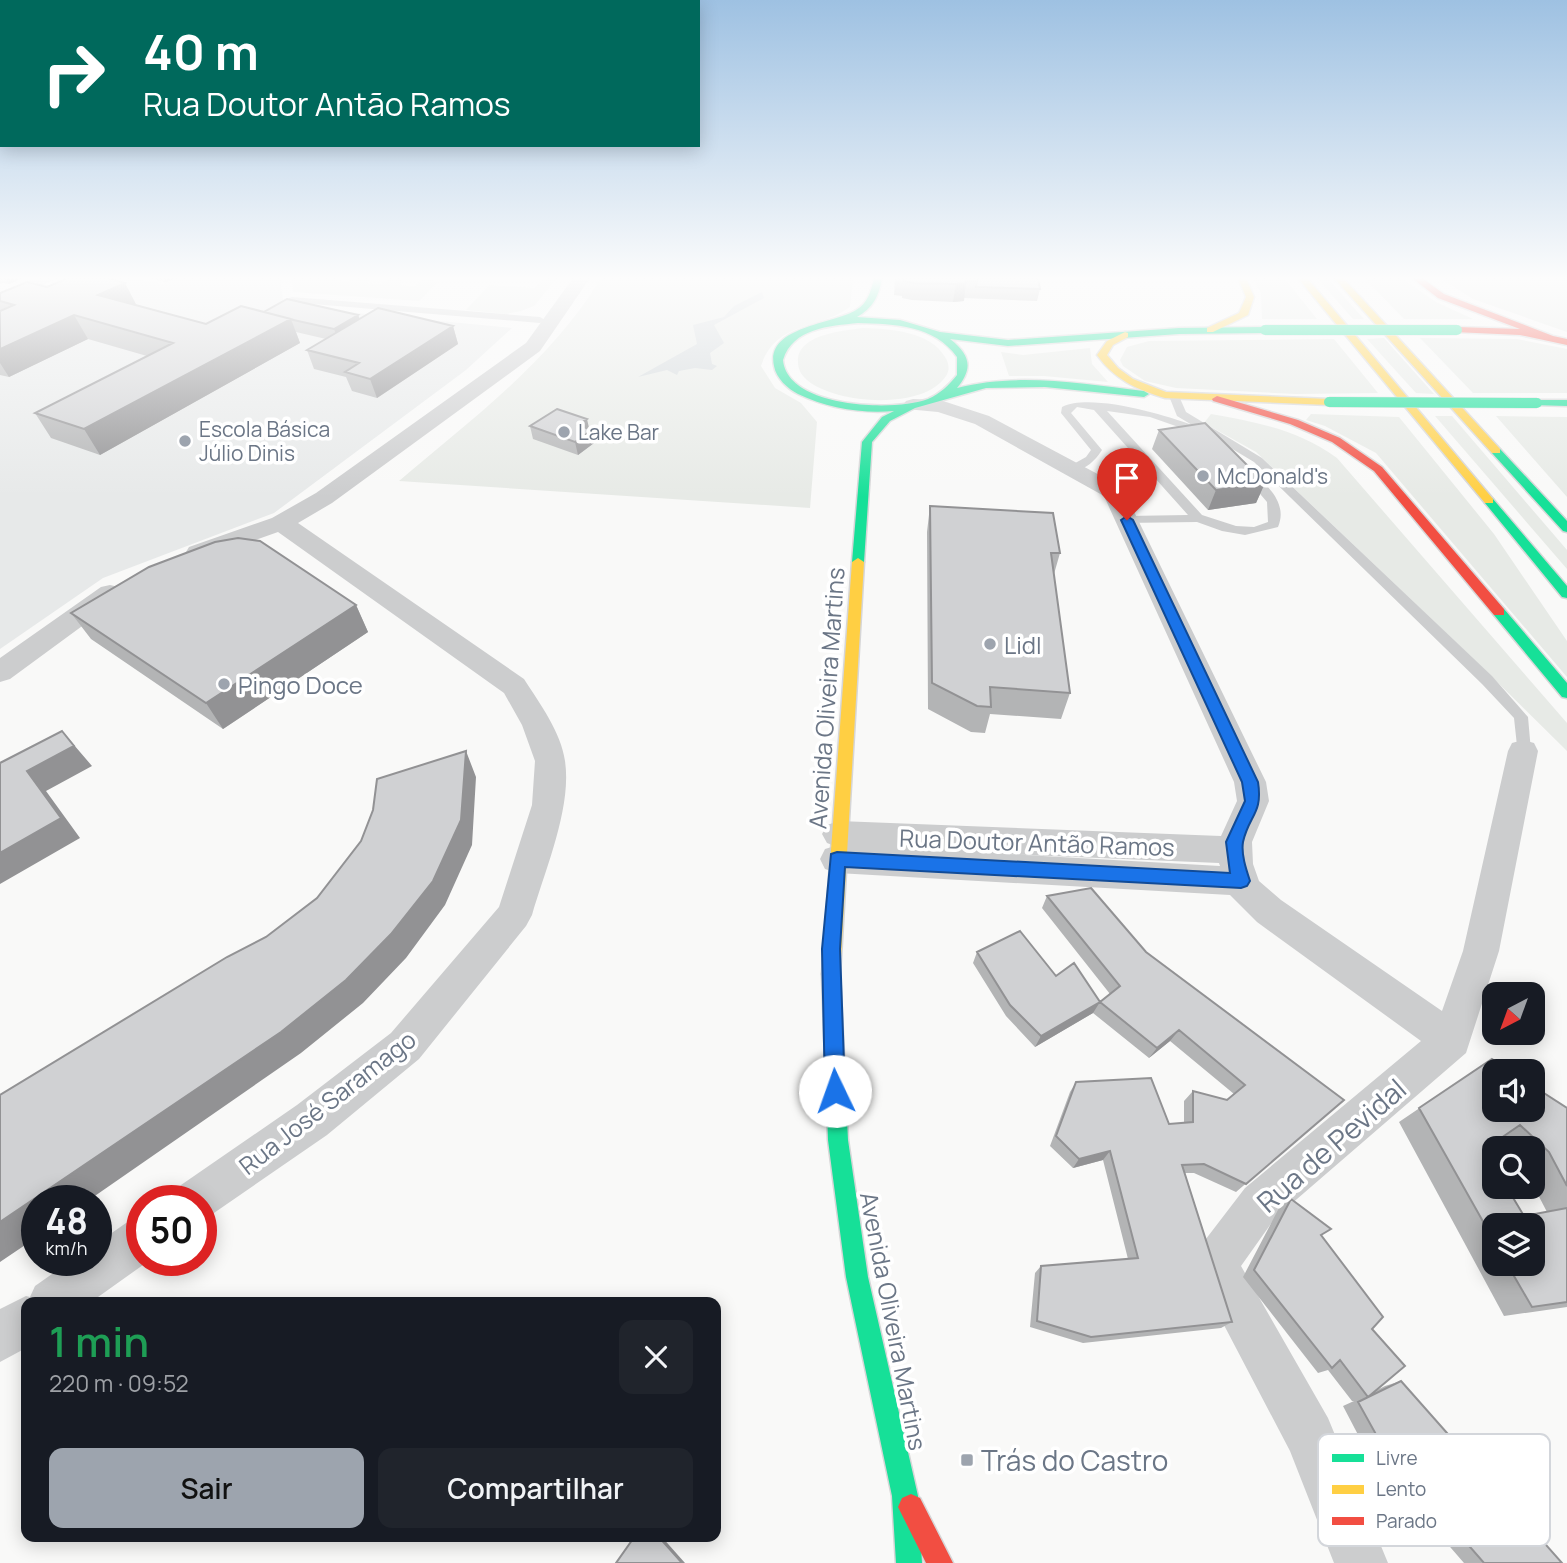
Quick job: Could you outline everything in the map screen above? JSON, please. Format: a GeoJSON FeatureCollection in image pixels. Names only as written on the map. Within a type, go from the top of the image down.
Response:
{"type":"FeatureCollection","features":[{"type":"Feature","properties":{"kind":"main road"},"geometry":{"type":"LineString","coordinates":[[780,351],[778,365],[784,378],[800,391],[844,412],[859,426],[867,442]]}},
{"type":"Feature","properties":{"kind":"main road"},"geometry":{"type":"LineString","coordinates":[[957,351],[963,359],[964,381]]}},
{"type":"Feature","properties":{"kind":"main road"},"geometry":{"type":"LineString","coordinates":[[1105,351],[1102,355],[1108,367],[1120,377],[1169,396]]}},
{"type":"Feature","properties":{"kind":"main road"},"geometry":{"type":"LineString","coordinates":[[1363,351],[1567,594]]}},
{"type":"Feature","properties":{"kind":"main road"},"geometry":{"type":"LineString","coordinates":[[1405,351],[1567,528]]}},
{"type":"Feature","properties":{"kind":"main road"},"geometry":{"type":"LineString","coordinates":[[867,442],[874,428],[888,415],[938,397],[964,381],[1047,383],[1217,399],[1567,403]]}},
{"type":"Feature","properties":{"kind":"main road"},"geometry":{"type":"LineString","coordinates":[[1217,399],[1294,422],[1325,435],[1378,469],[1567,693]]}},
{"type":"Feature","properties":{"kind":"main road"},"geometry":{"type":"LineString","coordinates":[[823,401],[862,408],[913,405]]}},
{"type":"Feature","properties":{"kind":"main road","name":"Avenida Oliveira Martins"},"geometry":{"type":"LineString","coordinates":[[867,442],[831,962],[838,1140],[856,1277],[905,1496],[909,1563]]}},
{"type":"Feature","properties":{"kind":"main road","name":"Avenida Oliveira Martins"},"geometry":{"type":"LineString","coordinates":[[905,1496],[940,1563]]}},
{"type":"Feature","properties":{"kind":"street"},"geometry":{"type":"LineString","coordinates":[[172,562],[281,523],[324,498],[526,351]]}},
{"type":"Feature","properties":{"kind":"street"},"geometry":{"type":"LineString","coordinates":[[964,381],[972,410],[982,420]]}},
{"type":"Feature","properties":{"kind":"street"},"geometry":{"type":"LineString","coordinates":[[913,405],[940,407],[982,420],[1114,492],[1250,782],[1253,801],[1235,842],[1244,889],[1269,911],[1452,1040],[1481,951],[1523,751]]}},
{"type":"Feature","properties":{"kind":"street","name":"Rua José Saramago"},"geometry":{"type":"LineString","coordinates":[[217,1186],[312,1120],[405,1046],[514,915],[548,805],[550,761],[537,724],[514,686],[281,523]]}},
{"type":"Feature","properties":{"kind":"street"},"geometry":{"type":"LineString","coordinates":[[0,672],[109,594],[131,582]]}},
{"type":"Feature","properties":{"kind":"street","name":"Rua Doutor Antão Ramos"},"geometry":{"type":"LineString","coordinates":[[838,847],[1238,866]]}},
{"type":"Feature","properties":{"kind":"street","name":"Rua de Pevidal"},"geometry":{"type":"LineString","coordinates":[[1318,1456],[1310,1436],[1215,1264],[1260,1203],[1452,1040]]}},
{"type":"Feature","properties":{"kind":"street"},"geometry":{"type":"LineString","coordinates":[[58,1297],[126,1250]]}},
{"type":"Feature","properties":{"kind":"street"},"geometry":{"type":"LineString","coordinates":[[0,1338],[21,1323]]}},
{"type":"Feature","properties":{"kind":"street","name":"Rua de Pevidal"},"geometry":{"type":"LineString","coordinates":[[1354,1546],[1361,1563]]}},
{"type":"Feature","properties":{"kind":"lane"},"geometry":{"type":"LineString","coordinates":[[1169,396],[1181,414],[1258,460],[1487,680],[1521,717],[1523,751]]}},
{"type":"Feature","properties":{"kind":"lane"},"geometry":{"type":"LineString","coordinates":[[1074,468],[1090,459],[1097,450],[1066,413],[1066,409],[1076,404],[1167,418],[1223,448],[1272,497],[1275,520],[1127,520]]}},
{"type":"Feature","properties":{"kind":"lane"},"geometry":{"type":"LineString","coordinates":[[1097,407],[1203,520]]}},
{"type":"Feature","properties":{"kind":"shaded area","name":"Escola Básica Júlio Dinis"},"geometry":{"type":"Polygon","coordinates":[[[0,351],[487,351],[466,370],[274,513],[103,578],[0,649],[0,351]]]}},
{"type":"Feature","properties":{"kind":"shaded area"},"geometry":{"type":"Polygon","coordinates":[[[545,351],[769,351],[761,366],[775,388],[801,403],[817,422],[810,508],[399,481],[482,411],[545,351]]]}},
{"type":"Feature","properties":{"kind":"shaded area"},"geometry":{"type":"Polygon","coordinates":[[[685,351],[713,351],[710,353],[712,364],[717,366],[712,370],[695,368],[679,371],[677,375],[667,370],[638,377],[685,351]]]}},
{"type":"Feature","properties":{"kind":"shaded area"},"geometry":{"type":"Polygon","coordinates":[[[940,351],[946,359],[948,369],[946,376],[935,387],[919,395],[899,399],[857,399],[820,388],[807,380],[799,369],[800,353],[940,351]]]}},
{"type":"Feature","properties":{"kind":"shaded area"},"geometry":{"type":"Polygon","coordinates":[[[1090,351],[1092,364],[1108,382],[1044,376],[1009,376],[1001,352],[1023,355],[1090,351]]]}},
{"type":"Feature","properties":{"kind":"shaded area"},"geometry":{"type":"Polygon","coordinates":[[[1125,351],[1344,351],[1378,393],[1296,394],[1176,388],[1145,381],[1123,366],[1120,360],[1125,351]]]}},
{"type":"Feature","properties":{"kind":"shaded area"},"geometry":{"type":"Polygon","coordinates":[[[1378,351],[1396,351],[1434,394],[1416,393],[1378,351]]]}},
{"type":"Feature","properties":{"kind":"shaded area"},"geometry":{"type":"Polygon","coordinates":[[[1432,351],[1567,351],[1567,393],[1473,393],[1432,351]]]}},
{"type":"Feature","properties":{"kind":"shaded area"},"geometry":{"type":"Polygon","coordinates":[[[1211,414],[1261,424],[1292,434],[1323,448],[1337,458],[1567,723],[1567,751],[1256,452],[1204,423],[1211,414]]]}},
{"type":"Feature","properties":{"kind":"shaded area"},"geometry":{"type":"Polygon","coordinates":[[[1311,414],[1399,417],[1494,534],[1567,641],[1567,677],[1376,453],[1325,426],[1306,420],[1311,414]]]}},
{"type":"Feature","properties":{"kind":"shaded area"},"geometry":{"type":"Polygon","coordinates":[[[1435,416],[1452,416],[1567,550],[1567,569],[1435,416]]]}},
{"type":"Feature","properties":{"kind":"shaded area"},"geometry":{"type":"Polygon","coordinates":[[[1496,416],[1567,417],[1567,497],[1496,416]]]}},
{"type":"Feature","properties":{"kind":"building"},"geometry":{"type":"Polygon","coordinates":[[[157,351],[231,351],[84,429],[35,413],[157,351]]]}},
{"type":"Feature","properties":{"kind":"building"},"geometry":{"type":"Polygon","coordinates":[[[311,351],[414,351],[370,379],[345,372],[359,363],[311,351]]]}},
{"type":"Feature","properties":{"kind":"building"},"geometry":{"type":"Polygon","coordinates":[[[557,409],[587,419],[578,425],[592,430],[575,442],[530,426],[557,409]]]}},
{"type":"Feature","properties":{"kind":"building"},"geometry":{"type":"Polygon","coordinates":[[[1205,423],[1265,483],[1216,490],[1159,430],[1205,423]]]}},
{"type":"Feature","properties":{"kind":"building","name":"Lidl"},"geometry":{"type":"Polygon","coordinates":[[[930,506],[1053,513],[1060,553],[1051,553],[1070,693],[990,687],[991,707],[977,706],[932,683],[930,506]]]}},
{"type":"Feature","properties":{"kind":"building","name":"Pingo Doce"},"geometry":{"type":"Polygon","coordinates":[[[238,538],[260,541],[356,605],[206,703],[71,613],[149,567],[215,542],[238,538]]]}},
{"type":"Feature","properties":{"kind":"building"},"geometry":{"type":"Polygon","coordinates":[[[62,731],[74,746],[27,771],[61,818],[0,853],[0,763],[62,731]]]}},
{"type":"Feature","properties":{"kind":"building"},"geometry":{"type":"Polygon","coordinates":[[[466,751],[461,820],[433,881],[391,934],[346,980],[281,1032],[55,1185],[21,1185],[21,1208],[0,1222],[0,1095],[227,957],[266,937],[317,898],[361,841],[373,810],[377,779],[466,751]]]}},
{"type":"Feature","properties":{"kind":"building"},"geometry":{"type":"Polygon","coordinates":[[[1091,888],[1146,952],[1344,1100],[1246,1184],[1204,1164],[1182,1165],[1232,1322],[1091,1337],[1037,1321],[1041,1266],[1138,1258],[1110,1151],[1079,1159],[1056,1136],[1076,1082],[1151,1078],[1169,1124],[1193,1122],[1193,1091],[1227,1100],[1245,1085],[1179,1030],[1157,1048],[1100,1002],[1120,986],[1047,896],[1091,888]]]}},
{"type":"Feature","properties":{"kind":"building"},"geometry":{"type":"Polygon","coordinates":[[[1020,931],[1056,976],[1074,963],[1100,1002],[1041,1036],[1010,1005],[977,952],[1020,931]]]}},
{"type":"Feature","properties":{"kind":"building"},"geometry":{"type":"Polygon","coordinates":[[[1482,1066],[1482,1122],[1545,1122],[1545,1094],[1567,1108],[1567,1186],[1545,1148],[1545,1136],[1532,1136],[1520,1125],[1504,1136],[1482,1136],[1482,1199],[1514,1199],[1522,1213],[1482,1213],[1482,1220],[1419,1108],[1482,1066]]]}},
{"type":"Feature","properties":{"kind":"building"},"geometry":{"type":"Polygon","coordinates":[[[1291,1199],[1331,1229],[1321,1235],[1383,1317],[1372,1329],[1405,1366],[1368,1397],[1340,1360],[1332,1368],[1254,1270],[1291,1199]]]}},
{"type":"Feature","properties":{"kind":"building"},"geometry":{"type":"Polygon","coordinates":[[[1567,1208],[1567,1302],[1532,1307],[1514,1276],[1545,1276],[1545,1213],[1540,1213],[1567,1208]]]}},
{"type":"Feature","properties":{"kind":"building"},"geometry":{"type":"Polygon","coordinates":[[[1401,1381],[1448,1434],[1376,1434],[1358,1402],[1401,1381]]]}},
{"type":"Feature","properties":{"kind":"building"},"geometry":{"type":"Polygon","coordinates":[[[631,1542],[663,1542],[682,1563],[616,1563],[631,1542]]]}},
{"type":"Feature","properties":{"kind":"building"},"geometry":{"type":"Polygon","coordinates":[[[1469,1546],[1547,1546],[1562,1563],[1484,1563],[1469,1546]]]}},
{"type":"Feature","properties":{"kind":"traffic: fast"},"geometry":{"type":"LineString","coordinates":[[781,351],[778,360],[779,369],[784,378],[798,390],[836,404],[885,408],[932,401],[950,391],[962,376],[964,368],[957,351]]}},
{"type":"Feature","properties":{"kind":"traffic: fast"},"geometry":{"type":"LineString","coordinates":[[938,397],[980,386],[1006,383],[1065,385],[1144,394]]}},
{"type":"Feature","properties":{"kind":"traffic: fast"},"geometry":{"type":"LineString","coordinates":[[1329,402],[1537,403]]}},
{"type":"Feature","properties":{"kind":"traffic: fast"},"geometry":{"type":"LineString","coordinates":[[1537,403],[1567,403]]}},
{"type":"Feature","properties":{"kind":"traffic: fast"},"geometry":{"type":"LineString","coordinates":[[858,562],[867,442],[886,419],[913,405]]}},
{"type":"Feature","properties":{"kind":"traffic: fast"},"geometry":{"type":"LineString","coordinates":[[1496,451],[1567,528]]}},
{"type":"Feature","properties":{"kind":"traffic: fast"},"geometry":{"type":"LineString","coordinates":[[1489,501],[1567,594]]}},
{"type":"Feature","properties":{"kind":"traffic: fast"},"geometry":{"type":"LineString","coordinates":[[1499,612],[1567,693]]}},
{"type":"Feature","properties":{"kind":"traffic: fast"},"geometry":{"type":"LineString","coordinates":[[831,974],[838,1140],[857,1277],[905,1496],[909,1563]]}},
{"type":"Feature","properties":{"kind":"traffic: slow"},"geometry":{"type":"LineString","coordinates":[[1105,351],[1102,355],[1122,376],[1165,395],[1329,402]]}},
{"type":"Feature","properties":{"kind":"traffic: slow"},"geometry":{"type":"LineString","coordinates":[[1363,351],[1489,501]]}},
{"type":"Feature","properties":{"kind":"traffic: slow"},"geometry":{"type":"LineString","coordinates":[[1405,351],[1496,451]]}},
{"type":"Feature","properties":{"kind":"traffic: slow"},"geometry":{"type":"LineString","coordinates":[[831,974],[858,562]]}},
{"type":"Feature","properties":{"kind":"traffic: jam"},"geometry":{"type":"LineString","coordinates":[[1217,399],[1294,422],[1336,440],[1378,469],[1499,612]]}},
{"type":"Feature","properties":{"kind":"traffic: jam"},"geometry":{"type":"LineString","coordinates":[[911,1507],[940,1563]]}},
{"type":"Feature","properties":{"kind":"place","name":"Lake Bar"},"geometry":{"type":"Point","coordinates":[564,432]}},
{"type":"Feature","properties":{"kind":"place","name":"Escola Básica Júlio Dinis"},"geometry":{"type":"Point","coordinates":[185,441]}},
{"type":"Feature","properties":{"kind":"place","name":"McDonald's"},"geometry":{"type":"Point","coordinates":[1203,476]}},
{"type":"Feature","properties":{"kind":"place","name":"Lidl"},"geometry":{"type":"Point","coordinates":[990,644]}},
{"type":"Feature","properties":{"kind":"place","name":"Pingo Doce"},"geometry":{"type":"Point","coordinates":[224,684]}},
{"type":"Feature","properties":{"kind":"place","name":"Trás do Castro"},"geometry":{"type":"Point","coordinates":[967,1460]}},
{"type":"Feature","properties":{"kind":"route"},"geometry":{"type":"LineString","coordinates":[[835,1091],[831,949],[837,859],[1241,881],[1236,863],[1235,842],[1253,801],[1250,782],[1127,520]]}}]}
